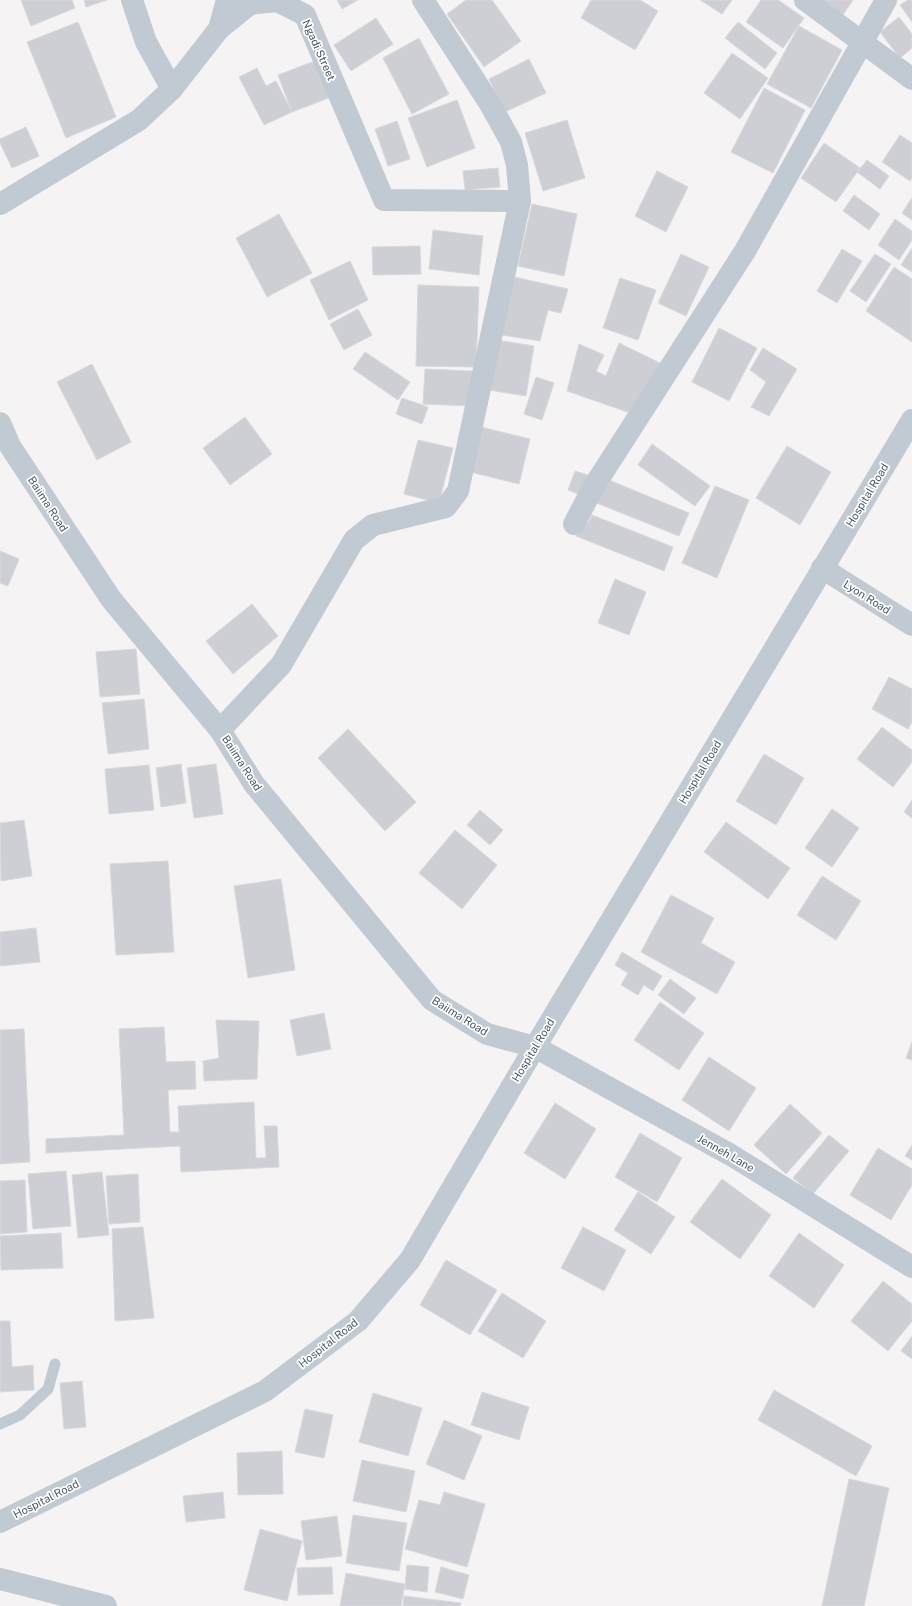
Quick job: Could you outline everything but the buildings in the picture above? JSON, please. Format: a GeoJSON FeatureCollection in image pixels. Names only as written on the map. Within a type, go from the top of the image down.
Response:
{"type":"FeatureCollection","features":[{"type":"Feature","properties":{"kind":"street"},"geometry":{"type":"LineString","coordinates":[[132,0],[146,42],[172,89]]}},
{"type":"Feature","properties":{"kind":"street"},"geometry":{"type":"LineString","coordinates":[[219,29],[228,0]]}},
{"type":"Feature","properties":{"kind":"street"},"geometry":{"type":"LineString","coordinates":[[220,730],[281,665],[354,540],[373,525],[446,506],[458,491],[520,201],[517,165],[511,142],[490,104],[423,0]]}},
{"type":"Feature","properties":{"kind":"street"},"geometry":{"type":"LineString","coordinates":[[806,0],[912,79]]}},
{"type":"Feature","properties":{"kind":"street"},"geometry":{"type":"LineString","coordinates":[[574,524],[594,486],[745,251],[886,0]]}},
{"type":"Feature","properties":{"kind":"street","name":"Ngadi Street"},"geometry":{"type":"LineString","coordinates":[[0,204],[138,120],[172,89],[219,29],[250,4],[277,2],[305,15],[384,200],[520,201]]}},
{"type":"Feature","properties":{"kind":"street","name":"Hospital Road"},"geometry":{"type":"LineString","coordinates":[[0,1522],[265,1391],[358,1320],[410,1260],[535,1048],[912,420]]}},
{"type":"Feature","properties":{"kind":"street","name":"Baiima Road"},"geometry":{"type":"LineString","coordinates":[[0,423],[10,446],[111,600],[220,730],[254,784],[432,1000],[486,1034],[535,1048]]}},
{"type":"Feature","properties":{"kind":"street","name":"Lyon Road"},"geometry":{"type":"LineString","coordinates":[[822,568],[912,625]]}},
{"type":"Feature","properties":{"kind":"street","name":"Jenneh Lane"},"geometry":{"type":"LineString","coordinates":[[535,1048],[731,1155],[912,1267]]}},
{"type":"Feature","properties":{"kind":"street"},"geometry":{"type":"LineString","coordinates":[[0,1579],[106,1606]]}},
{"type":"Feature","properties":{"kind":"lane"},"geometry":{"type":"LineString","coordinates":[[0,1424],[20,1415],[48,1389],[55,1364]]}}]}
